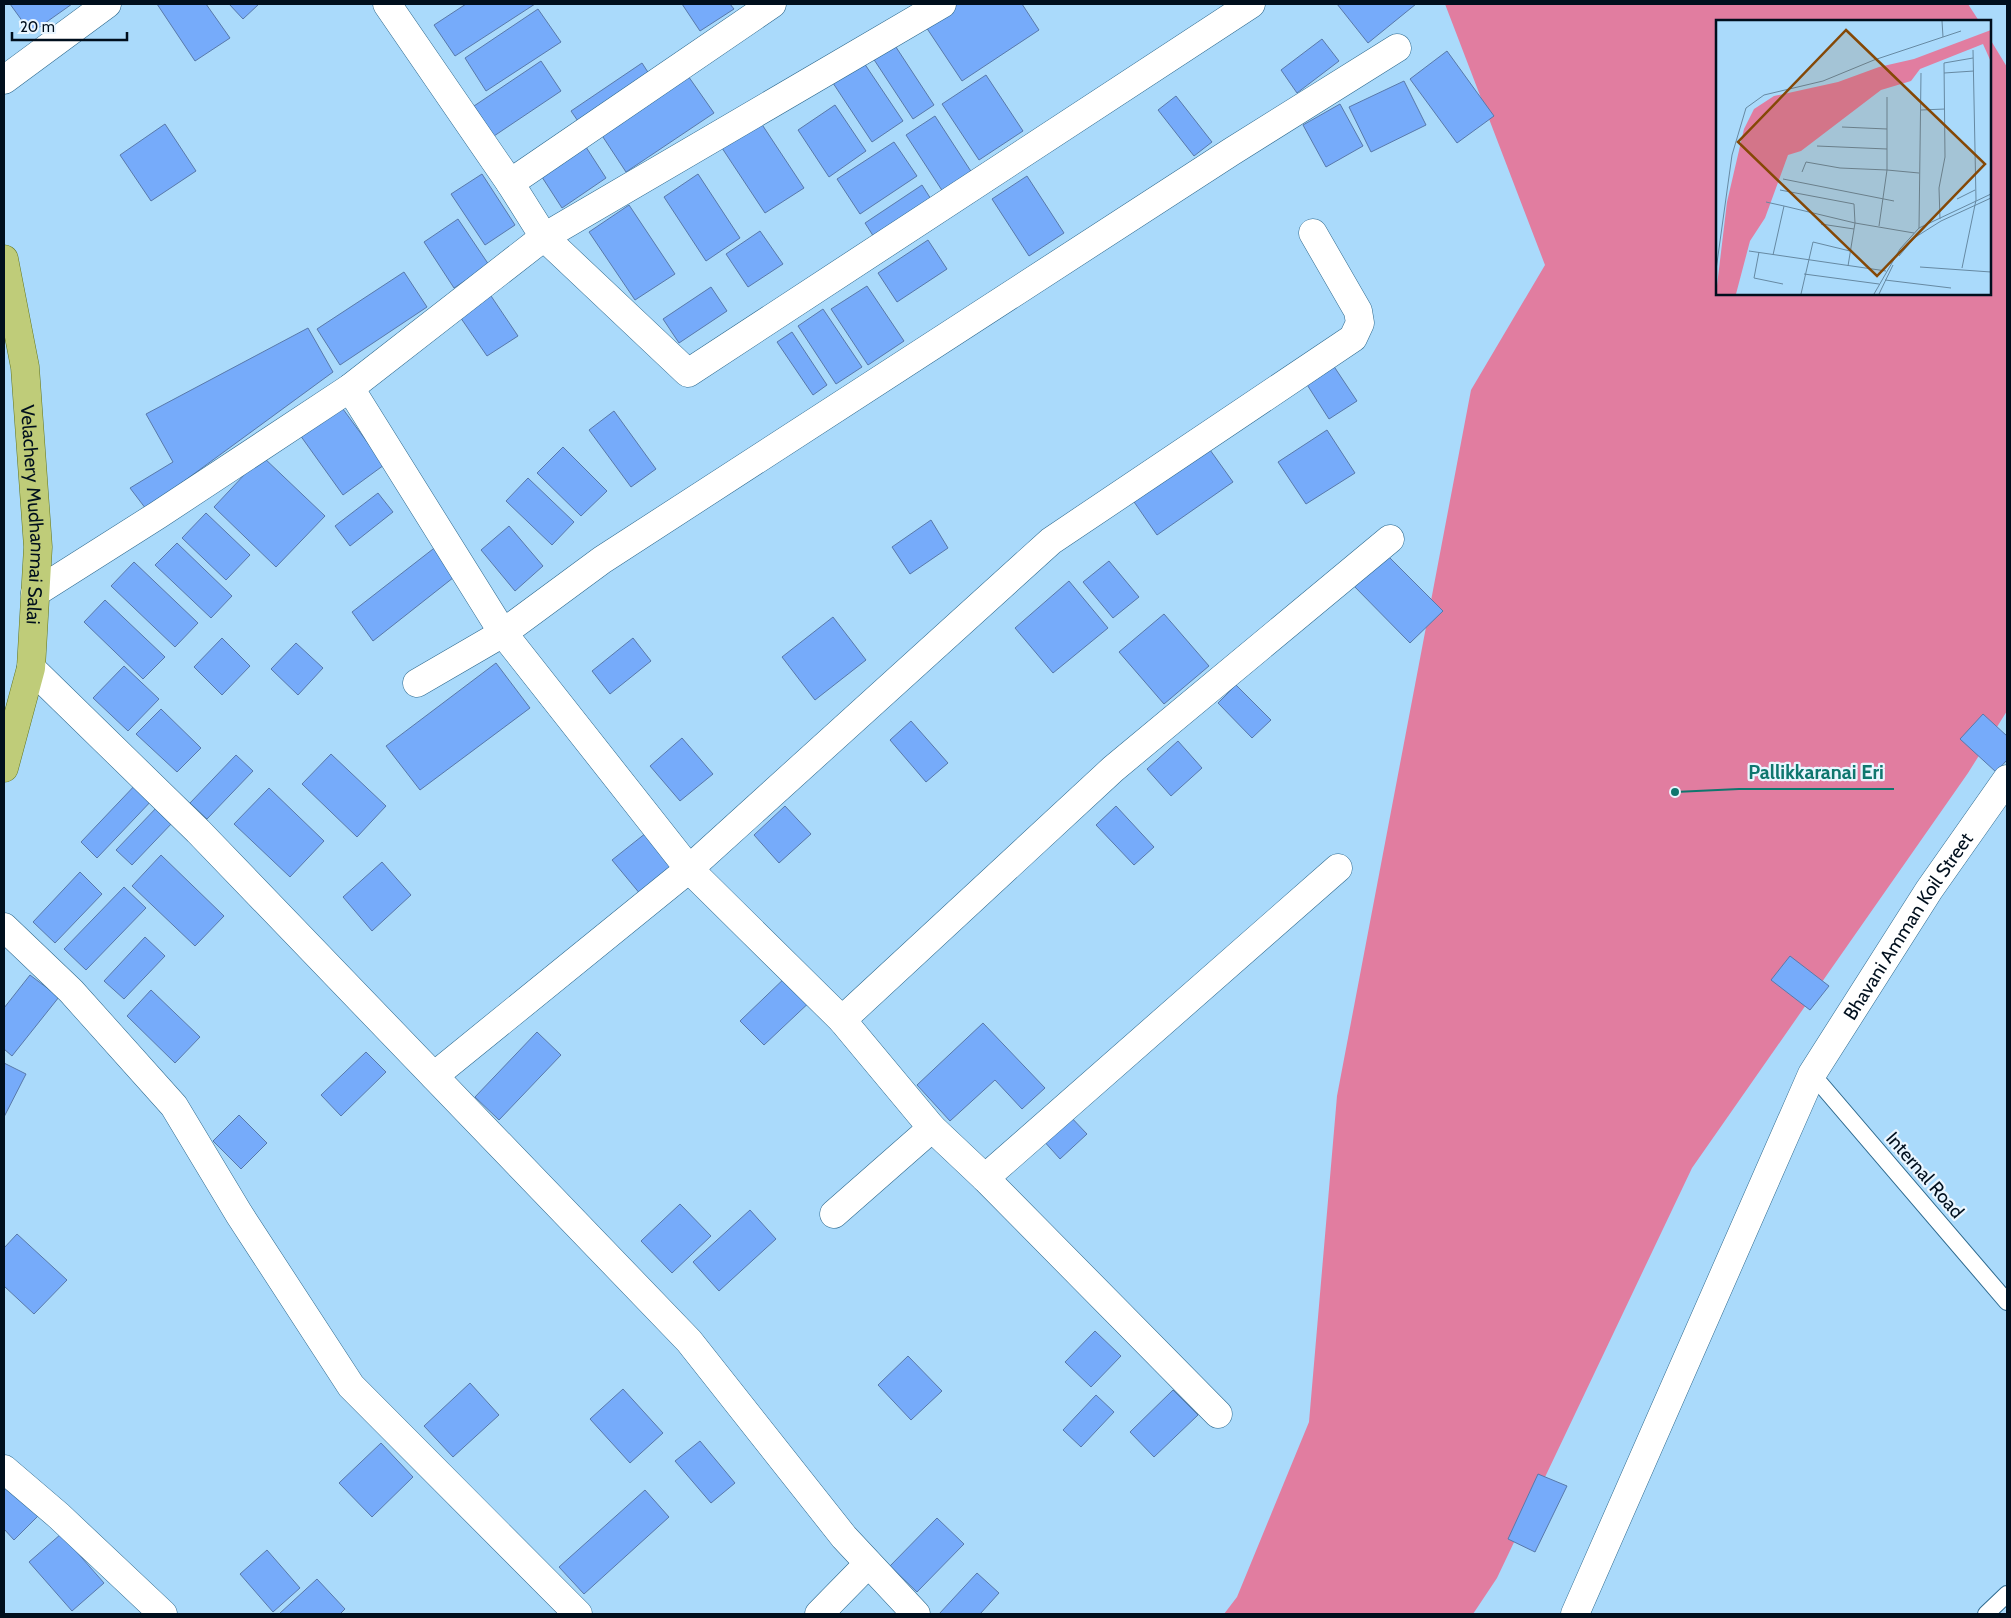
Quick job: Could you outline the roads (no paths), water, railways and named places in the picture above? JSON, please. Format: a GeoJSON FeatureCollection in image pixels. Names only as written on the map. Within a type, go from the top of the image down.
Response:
{"type":"FeatureCollection","features":[{"type":"Feature","properties":{"kind":"main road","name":"Velachery Mudhanmai Salai"},"geometry":{"type":"LineString","coordinates":[[4,259],[25,367],[38,547],[30,668],[4,768]]}},
{"type":"Feature","properties":{"kind":"street"},"geometry":{"type":"LineString","coordinates":[[4,80],[107,4]]}},
{"type":"Feature","properties":{"kind":"street"},"geometry":{"type":"LineString","coordinates":[[387,4],[510,183],[544,237],[688,373],[1250,4]]}},
{"type":"Feature","properties":{"kind":"street"},"geometry":{"type":"LineString","coordinates":[[510,183],[772,4]]}},
{"type":"Feature","properties":{"kind":"street"},"geometry":{"type":"LineString","coordinates":[[35,593],[158,515],[350,388],[544,237],[942,4]]}},
{"type":"Feature","properties":{"kind":"street"},"geometry":{"type":"LineString","coordinates":[[418,684],[502,633],[610,554],[1222,157],[1397,48]]}},
{"type":"Feature","properties":{"kind":"street"},"geometry":{"type":"LineString","coordinates":[[434,1076],[689,869],[1051,541],[1353,338],[1360,323],[1358,311],[1312,233]]}},
{"type":"Feature","properties":{"kind":"street"},"geometry":{"type":"LineString","coordinates":[[350,388],[502,633],[689,869],[842,1020],[932,1128],[985,1178],[1218,1414]]}},
{"type":"Feature","properties":{"kind":"street"},"geometry":{"type":"LineString","coordinates":[[842,1020],[1113,769],[1390,539]]}},
{"type":"Feature","properties":{"kind":"street"},"geometry":{"type":"LineString","coordinates":[[30,668],[198,830],[689,1341],[868,1564],[916,1614]]}},
{"type":"Feature","properties":{"kind":"street","name":"Bhavani Amman Koil Street"},"geometry":{"type":"LineString","coordinates":[[1575,1614],[1812,1074],[1929,890],[2007,779]]}},
{"type":"Feature","properties":{"kind":"street"},"geometry":{"type":"LineString","coordinates":[[985,1178],[1338,868]]}},
{"type":"Feature","properties":{"kind":"street"},"geometry":{"type":"LineString","coordinates":[[4,927],[72,991],[174,1106],[239,1214],[351,1386],[578,1614]]}},
{"type":"Feature","properties":{"kind":"street"},"geometry":{"type":"LineString","coordinates":[[834,1214],[932,1128]]}},
{"type":"Feature","properties":{"kind":"street"},"geometry":{"type":"LineString","coordinates":[[4,1469],[59,1516],[162,1614]]}},
{"type":"Feature","properties":{"kind":"street"},"geometry":{"type":"LineString","coordinates":[[819,1614],[868,1564]]}},
{"type":"Feature","properties":{"kind":"lane","name":"Internal Road"},"geometry":{"type":"LineString","coordinates":[[1812,1074],[2007,1302]]}},
{"type":"Feature","properties":{"kind":"lane"},"geometry":{"type":"LineString","coordinates":[[1986,1614],[2007,1594]]}},
{"type":"Feature","properties":{"kind":"place","name":"Pallikkaranai Eri"},"geometry":{"type":"Point","coordinates":[1675,792]}}]}
